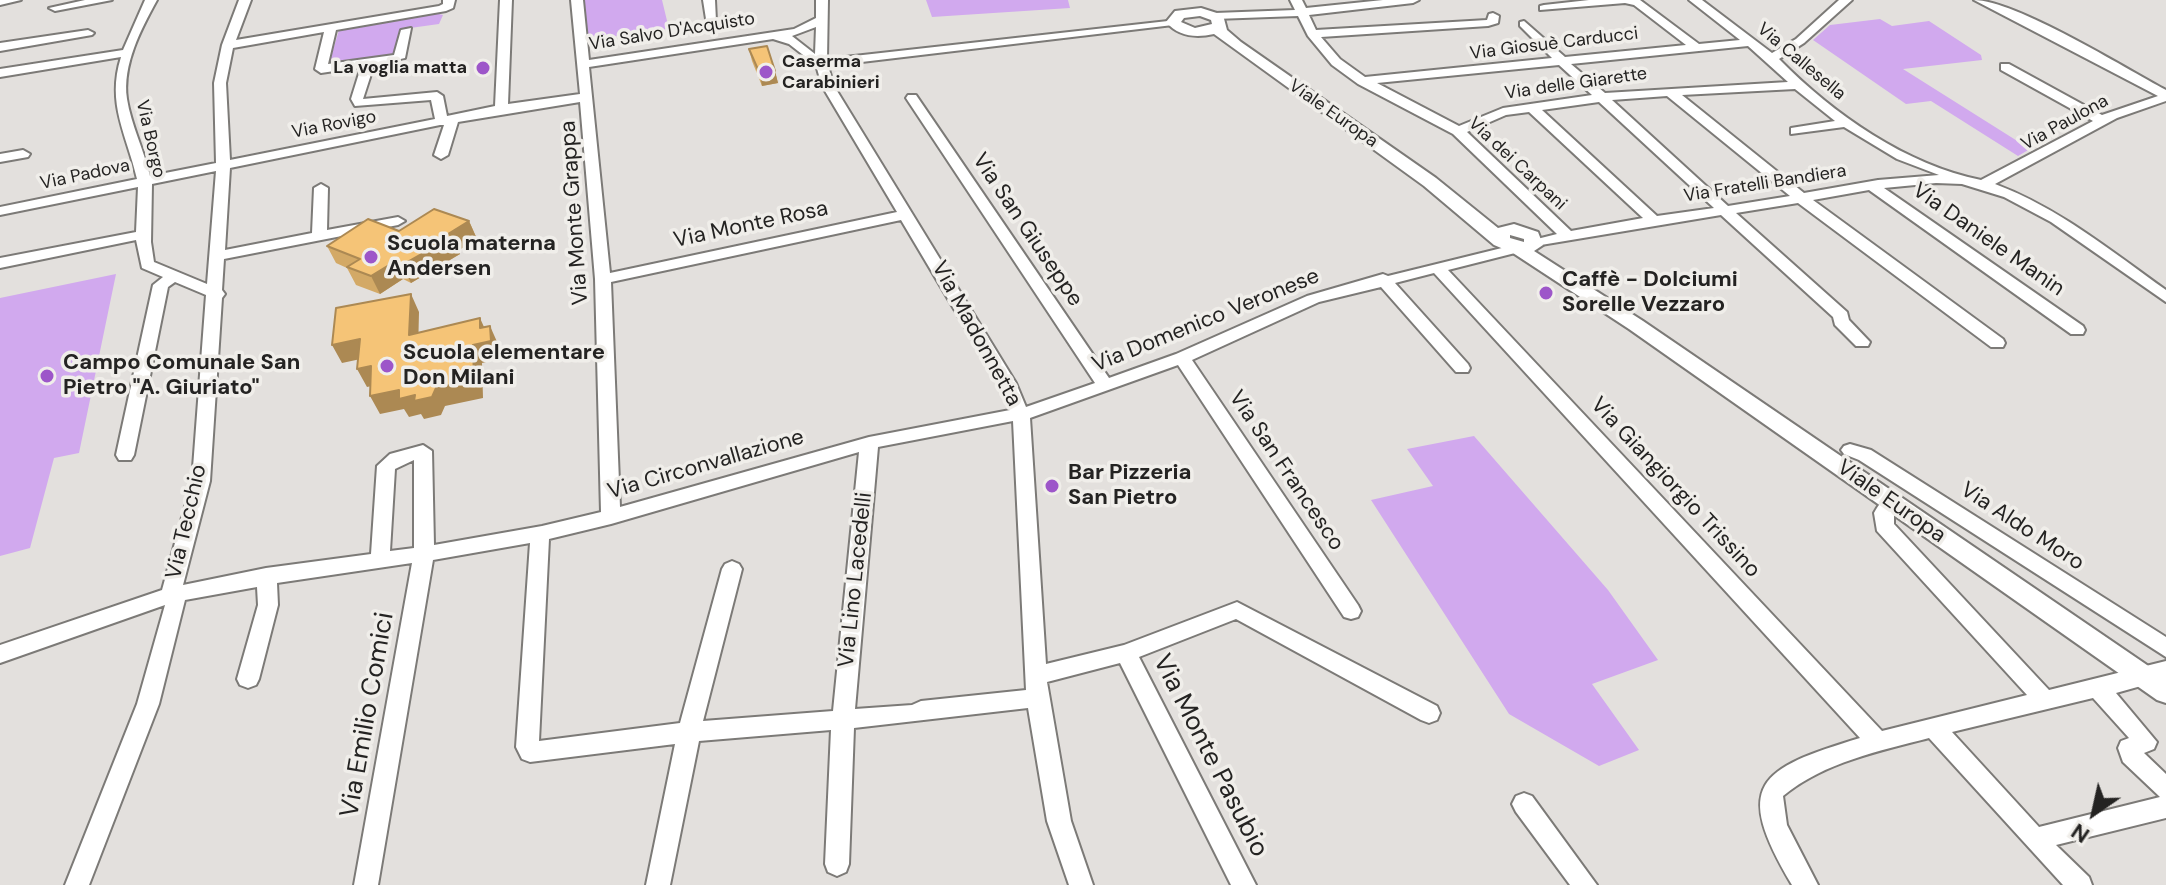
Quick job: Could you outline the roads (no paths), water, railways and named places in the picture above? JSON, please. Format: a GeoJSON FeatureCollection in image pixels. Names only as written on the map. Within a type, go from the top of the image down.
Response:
{"type":"FeatureCollection","features":[{"type":"Feature","properties":{"kind":"main road"},"geometry":{"type":"LineString","coordinates":[[1179,17],[1212,18]]}},
{"type":"Feature","properties":{"kind":"main road"},"geometry":{"type":"LineString","coordinates":[[1179,17],[1212,18]]}},
{"type":"Feature","properties":{"kind":"main road","name":"Viale Europa"},"geometry":{"type":"LineString","coordinates":[[1179,17],[1233,43]]}},
{"type":"Feature","properties":{"kind":"main road","name":"Viale Europa"},"geometry":{"type":"LineString","coordinates":[[1212,18],[1220,32],[1233,43],[1616,313],[1892,503],[2156,674],[2166,692]]}},
{"type":"Feature","properties":{"kind":"street"},"geometry":{"type":"LineString","coordinates":[[0,2],[15,0]]}},
{"type":"Feature","properties":{"kind":"street"},"geometry":{"type":"LineString","coordinates":[[55,8],[106,0]]}},
{"type":"Feature","properties":{"kind":"street","name":"Via Borgo"},"geometry":{"type":"LineString","coordinates":[[151,0],[139,21],[120,86],[129,131],[145,181],[141,235],[147,265],[217,294]]}},
{"type":"Feature","properties":{"kind":"street","name":"Via Tecchio"},"geometry":{"type":"LineString","coordinates":[[77,885],[148,704],[176,602],[170,596],[201,481],[217,294],[223,165],[220,83],[228,45],[245,0]]}},
{"type":"Feature","properties":{"kind":"street"},"geometry":{"type":"LineString","coordinates":[[228,45],[442,9],[449,6],[449,0]]}},
{"type":"Feature","properties":{"kind":"street"},"geometry":{"type":"LineString","coordinates":[[501,109],[506,0]]}},
{"type":"Feature","properties":{"kind":"street","name":"Via Monte Grappa"},"geometry":{"type":"LineString","coordinates":[[577,0],[603,279],[611,517]]}},
{"type":"Feature","properties":{"kind":"street"},"geometry":{"type":"LineString","coordinates":[[709,0],[712,19]]}},
{"type":"Feature","properties":{"kind":"street","name":"Via Madonnetta"},"geometry":{"type":"LineString","coordinates":[[822,0],[819,40],[821,63],[828,86],[1007,383],[1021,415],[1037,698],[1059,821],[1081,885]]}},
{"type":"Feature","properties":{"kind":"street"},"geometry":{"type":"LineString","coordinates":[[1212,18],[1413,0]]}},
{"type":"Feature","properties":{"kind":"street"},"geometry":{"type":"LineString","coordinates":[[1544,8],[1625,0],[1638,3],[1696,47]]}},
{"type":"Feature","properties":{"kind":"street","name":"Via Callesella"},"geometry":{"type":"LineString","coordinates":[[1695,0],[1772,58],[1798,85],[1846,123],[1931,175]]}},
{"type":"Feature","properties":{"kind":"street"},"geometry":{"type":"LineString","coordinates":[[1772,58],[1800,41],[1846,0]]}},
{"type":"Feature","properties":{"kind":"street"},"geometry":{"type":"LineString","coordinates":[[1980,0],[2039,27],[2166,96]]}},
{"type":"Feature","properties":{"kind":"street"},"geometry":{"type":"LineString","coordinates":[[1233,43],[1238,29],[1251,21],[1297,9]]}},
{"type":"Feature","properties":{"kind":"street","name":"Via dei Carpani"},"geometry":{"type":"LineString","coordinates":[[1297,9],[1312,34],[1336,62],[1362,81],[1458,131],[1570,238]]}},
{"type":"Feature","properties":{"kind":"street"},"geometry":{"type":"LineString","coordinates":[[1312,34],[1488,23],[1494,21],[1493,16]]}},
{"type":"Feature","properties":{"kind":"street"},"geometry":{"type":"LineString","coordinates":[[821,20],[793,35],[810,58],[821,63],[1144,28],[1179,17]]}},
{"type":"Feature","properties":{"kind":"street"},"geometry":{"type":"LineString","coordinates":[[1212,18],[1251,21]]}},
{"type":"Feature","properties":{"kind":"street"},"geometry":{"type":"LineString","coordinates":[[1524,24],[1841,316],[1841,321],[1862,342]]}},
{"type":"Feature","properties":{"kind":"street"},"geometry":{"type":"LineString","coordinates":[[331,26],[321,69],[399,58],[407,30]]}},
{"type":"Feature","properties":{"kind":"street"},"geometry":{"type":"LineString","coordinates":[[0,47],[88,33]]}},
{"type":"Feature","properties":{"kind":"street","name":"Via Salvo D'Acquisto"},"geometry":{"type":"LineString","coordinates":[[581,65],[768,35],[793,35],[819,40]]}},
{"type":"Feature","properties":{"kind":"street","name":"Via Giosuè Carducci"},"geometry":{"type":"LineString","coordinates":[[1362,81],[1492,71],[1561,60],[1751,42]]}},
{"type":"Feature","properties":{"kind":"street"},"geometry":{"type":"LineString","coordinates":[[3,73],[16,44]]}},
{"type":"Feature","properties":{"kind":"street"},"geometry":{"type":"LineString","coordinates":[[3,73],[130,52]]}},
{"type":"Feature","properties":{"kind":"street"},"geometry":{"type":"LineString","coordinates":[[369,62],[357,99],[359,103],[437,96],[447,121],[441,155]]}},
{"type":"Feature","properties":{"kind":"street"},"geometry":{"type":"LineString","coordinates":[[2005,67],[2101,120]]}},
{"type":"Feature","properties":{"kind":"street","name":"Via delle Giarette"},"geometry":{"type":"LineString","coordinates":[[1458,131],[1503,112],[1648,91],[1798,85]]}},
{"type":"Feature","properties":{"kind":"street"},"geometry":{"type":"LineString","coordinates":[[1669,91],[1802,199],[1997,343]]}},
{"type":"Feature","properties":{"kind":"street","name":"Via Paulona"},"geometry":{"type":"LineString","coordinates":[[1978,183],[2017,169],[2101,120],[2166,96]]}},
{"type":"Feature","properties":{"kind":"street","name":"Via Rovigo"},"geometry":{"type":"LineString","coordinates":[[223,165],[501,109],[588,97]]}},
{"type":"Feature","properties":{"kind":"street","name":"Via San Giuseppe"},"geometry":{"type":"LineString","coordinates":[[912,98],[1106,386]]}},
{"type":"Feature","properties":{"kind":"street"},"geometry":{"type":"LineString","coordinates":[[1532,108],[1655,222]]}},
{"type":"Feature","properties":{"kind":"street","name":"Via Callesella"},"geometry":{"type":"LineString","coordinates":[[1796,131],[1846,123]]}},
{"type":"Feature","properties":{"kind":"street"},"geometry":{"type":"LineString","coordinates":[[0,158],[23,154]]}},
{"type":"Feature","properties":{"kind":"street","name":"Via Padova"},"geometry":{"type":"LineString","coordinates":[[0,211],[223,165]]}},
{"type":"Feature","properties":{"kind":"street","name":"Via Fratelli Bandiera"},"geometry":{"type":"LineString","coordinates":[[1515,242],[1570,238],[1931,175],[1978,183]]}},
{"type":"Feature","properties":{"kind":"street"},"geometry":{"type":"LineString","coordinates":[[1978,183],[2045,215],[2166,297]]}},
{"type":"Feature","properties":{"kind":"street","name":"Via Daniele Manin"},"geometry":{"type":"LineString","coordinates":[[1874,187],[2077,330]]}},
{"type":"Feature","properties":{"kind":"street"},"geometry":{"type":"LineString","coordinates":[[319,234],[321,188]]}},
{"type":"Feature","properties":{"kind":"street","name":"Via Monte Rosa"},"geometry":{"type":"LineString","coordinates":[[603,279],[907,214]]}},
{"type":"Feature","properties":{"kind":"street"},"geometry":{"type":"LineString","coordinates":[[218,256],[398,221]]}},
{"type":"Feature","properties":{"kind":"street"},"geometry":{"type":"LineString","coordinates":[[0,263],[141,235]]}},
{"type":"Feature","properties":{"kind":"street","name":"Via Domenico Veronese"},"geometry":{"type":"LineString","coordinates":[[1000,416],[1021,415],[1182,358],[1313,299],[1437,267],[1515,242]]}},
{"type":"Feature","properties":{"kind":"street","name":"Via Giangiorgio Trissino"},"geometry":{"type":"LineString","coordinates":[[1437,267],[1879,743]]}},
{"type":"Feature","properties":{"kind":"street"},"geometry":{"type":"LineString","coordinates":[[125,455],[161,285],[173,277]]}},
{"type":"Feature","properties":{"kind":"street"},"geometry":{"type":"LineString","coordinates":[[1383,279],[1462,368]]}},
{"type":"Feature","properties":{"kind":"street","name":"Via San Francesco"},"geometry":{"type":"LineString","coordinates":[[1182,358],[1351,611]]}},
{"type":"Feature","properties":{"kind":"street","name":"Via Circonvallazione"},"geometry":{"type":"LineString","coordinates":[[0,654],[117,610],[170,596],[266,576],[424,554],[540,533],[611,517],[869,443],[1000,416]]}},
{"type":"Feature","properties":{"kind":"street","name":"Via Lino Lacedelli"},"geometry":{"type":"LineString","coordinates":[[837,864],[843,718],[869,443]]}},
{"type":"Feature","properties":{"kind":"street","name":"Via Aldo Moro"},"geometry":{"type":"LineString","coordinates":[[1850,450],[1865,455],[2166,648]]}},
{"type":"Feature","properties":{"kind":"street"},"geometry":{"type":"LineString","coordinates":[[380,560],[386,466],[396,459],[423,451],[424,554]]}},
{"type":"Feature","properties":{"kind":"street"},"geometry":{"type":"LineString","coordinates":[[1892,503],[1884,513],[1884,526],[2044,699]]}},
{"type":"Feature","properties":{"kind":"street"},"geometry":{"type":"LineString","coordinates":[[540,533],[527,747],[530,752],[689,732],[1037,698]]}},
{"type":"Feature","properties":{"kind":"street","name":"Via Emilio Comici"},"geometry":{"type":"LineString","coordinates":[[366,885],[424,554]]}},
{"type":"Feature","properties":{"kind":"street"},"geometry":{"type":"LineString","coordinates":[[658,885],[689,732],[732,569]]}},
{"type":"Feature","properties":{"kind":"street"},"geometry":{"type":"LineString","coordinates":[[248,679],[268,605],[266,576]]}},
{"type":"Feature","properties":{"kind":"street","name":"Via Monte Pasubio"},"geometry":{"type":"LineString","coordinates":[[1037,675],[1126,653],[1237,610],[1429,713]]}},
{"type":"Feature","properties":{"kind":"street","name":"Via Monte Pasubio"},"geometry":{"type":"LineString","coordinates":[[1126,653],[1244,885]]}},
{"type":"Feature","properties":{"kind":"street"},"geometry":{"type":"LineString","coordinates":[[1806,885],[1772,818],[1773,790],[1787,776],[1934,727],[2156,674]]}},
{"type":"Feature","properties":{"kind":"street"},"geometry":{"type":"LineString","coordinates":[[2099,689],[2146,742],[2129,748],[2131,755],[2166,789]]}},
{"type":"Feature","properties":{"kind":"street"},"geometry":{"type":"LineString","coordinates":[[1934,727],[2034,839],[2080,885]]}},
{"type":"Feature","properties":{"kind":"street"},"geometry":{"type":"LineString","coordinates":[[1524,804],[1585,885]]}},
{"type":"Feature","properties":{"kind":"street"},"geometry":{"type":"LineString","coordinates":[[2034,839],[2166,807]]}},
{"type":"Feature","properties":{"kind":"place","name":"La voglia matta"},"geometry":{"type":"Point","coordinates":[483,68]}},
{"type":"Feature","properties":{"kind":"place","name":"Caserma Carabinieri"},"geometry":{"type":"Point","coordinates":[766,72]}},
{"type":"Feature","properties":{"kind":"place","name":"Scuola materna Andersen"},"geometry":{"type":"Point","coordinates":[371,257]}},
{"type":"Feature","properties":{"kind":"place","name":"Caffè - Dolciumi Sorelle Vezzaro"},"geometry":{"type":"Point","coordinates":[1546,293]}},
{"type":"Feature","properties":{"kind":"place","name":"Scuola elementare Don Milani"},"geometry":{"type":"Point","coordinates":[387,366]}},
{"type":"Feature","properties":{"kind":"place","name":"Campo Comunale San Pietro \"A. Giuriato\""},"geometry":{"type":"Point","coordinates":[47,376]}},
{"type":"Feature","properties":{"kind":"place","name":"Bar Pizzeria San Pietro"},"geometry":{"type":"Point","coordinates":[1052,486]}}]}
